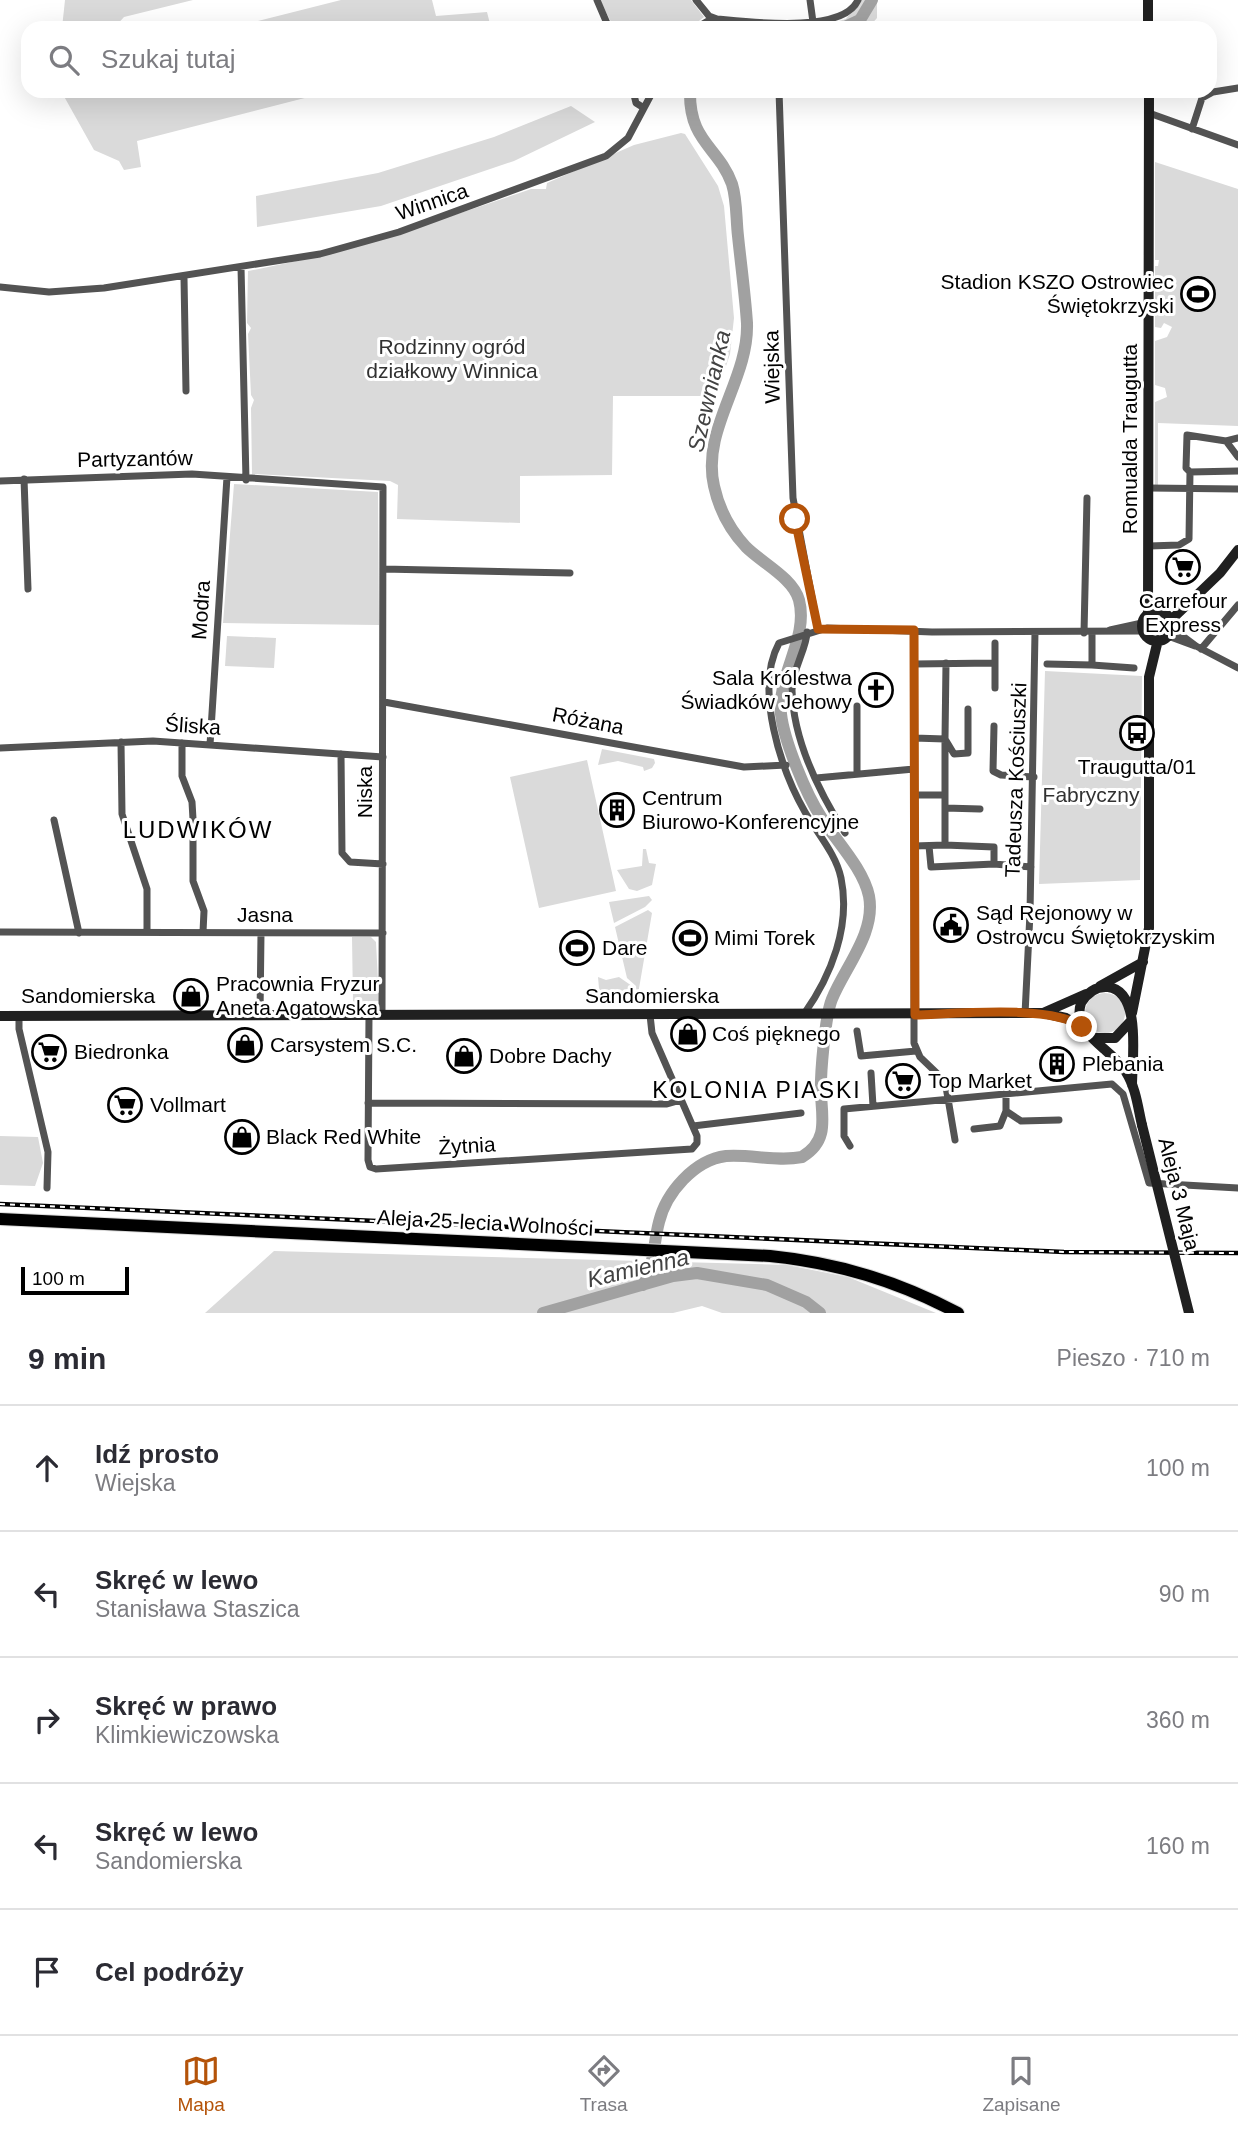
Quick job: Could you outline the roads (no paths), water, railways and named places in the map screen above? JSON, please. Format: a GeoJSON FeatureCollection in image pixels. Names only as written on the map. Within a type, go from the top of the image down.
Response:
{"type":"FeatureCollection","features":[{"type":"Feature","properties":{"kind":"main road"},"geometry":{"type":"LineString","coordinates":[[1148,0],[1149,21]]}},
{"type":"Feature","properties":{"kind":"main road","name":"Romualda Traugutta"},"geometry":{"type":"LineString","coordinates":[[1131,1017],[1149,928],[1149,677],[1157,625],[1149,576],[1149,98]]}},
{"type":"Feature","properties":{"kind":"main road"},"geometry":{"type":"LineString","coordinates":[[1157,625],[1199,593],[1238,550]]}},
{"type":"Feature","properties":{"kind":"main road"},"geometry":{"type":"LineString","coordinates":[[1093,990],[1107,987],[1118,990],[1127,998],[1131,1017],[1115,1038],[1103,1040],[1092,1037],[1082,1027],[1080,1006],[1093,990],[1143,962]]}},
{"type":"Feature","properties":{"kind":"main road","name":"Sandomierska"},"geometry":{"type":"LineString","coordinates":[[1043,1013],[1093,990]]}},
{"type":"Feature","properties":{"kind":"main road","name":"Sandomierska"},"geometry":{"type":"LineString","coordinates":[[0,1016],[1043,1013],[1066,1018],[1082,1027]]}},
{"type":"Feature","properties":{"kind":"main road","name":"Aleja 3 Maja"},"geometry":{"type":"LineString","coordinates":[[1131,1017],[1132,1085]]}},
{"type":"Feature","properties":{"kind":"main road","name":"Aleja 3 Maja"},"geometry":{"type":"LineString","coordinates":[[1092,1037],[1123,1066],[1132,1085],[1189,1313]]}},
{"type":"Feature","properties":{"kind":"main road","name":"Aleja 25-lecia Wolności"},"geometry":{"type":"LineString","coordinates":[[0,1219],[770,1256],[851,1269],[886,1280],[958,1313]]}},
{"type":"Feature","properties":{"kind":"street"},"geometry":{"type":"LineString","coordinates":[[597,0],[606,21]]}},
{"type":"Feature","properties":{"kind":"street"},"geometry":{"type":"LineString","coordinates":[[696,0],[713,18]]}},
{"type":"Feature","properties":{"kind":"street"},"geometry":{"type":"LineString","coordinates":[[810,0],[813,21]]}},
{"type":"Feature","properties":{"kind":"street"},"geometry":{"type":"LineString","coordinates":[[820,21],[842,18],[858,0]]}},
{"type":"Feature","properties":{"kind":"street"},"geometry":{"type":"LineString","coordinates":[[708,21],[713,18],[740,21]]}},
{"type":"Feature","properties":{"kind":"street"},"geometry":{"type":"LineString","coordinates":[[1217,91],[1238,88]]}},
{"type":"Feature","properties":{"kind":"street"},"geometry":{"type":"LineString","coordinates":[[635,98],[636,103],[644,108]]}},
{"type":"Feature","properties":{"kind":"street","name":"Winnica"},"geometry":{"type":"LineString","coordinates":[[0,287],[49,292],[184,278],[320,254],[399,232],[606,156],[622,145],[649,98]]}},
{"type":"Feature","properties":{"kind":"street","name":"Wiejska"},"geometry":{"type":"LineString","coordinates":[[779,98],[793,498],[818,629]]}},
{"type":"Feature","properties":{"kind":"street"},"geometry":{"type":"LineString","coordinates":[[1192,130],[1202,98]]}},
{"type":"Feature","properties":{"kind":"street"},"geometry":{"type":"LineString","coordinates":[[1149,113],[1238,145]]}},
{"type":"Feature","properties":{"kind":"street"},"geometry":{"type":"LineString","coordinates":[[241,267],[246,480]]}},
{"type":"Feature","properties":{"kind":"street"},"geometry":{"type":"LineString","coordinates":[[184,278],[186,391]]}},
{"type":"Feature","properties":{"kind":"street"},"geometry":{"type":"LineString","coordinates":[[1149,546],[1179,545],[1189,539],[1190,472],[1186,468],[1187,435],[1226,441],[1238,438]]}},
{"type":"Feature","properties":{"kind":"street"},"geometry":{"type":"LineString","coordinates":[[1226,441],[1238,457]]}},
{"type":"Feature","properties":{"kind":"street"},"geometry":{"type":"LineString","coordinates":[[1190,472],[1238,471]]}},
{"type":"Feature","properties":{"kind":"street","name":"Partyzantów"},"geometry":{"type":"LineString","coordinates":[[0,481],[192,474],[246,480],[383,487]]}},
{"type":"Feature","properties":{"kind":"street","name":"Modra"},"geometry":{"type":"LineString","coordinates":[[209,745],[227,477]]}},
{"type":"Feature","properties":{"kind":"street"},"geometry":{"type":"LineString","coordinates":[[24,479],[28,589]]}},
{"type":"Feature","properties":{"kind":"street","name":"Niska"},"geometry":{"type":"LineString","coordinates":[[382,1015],[383,487]]}},
{"type":"Feature","properties":{"kind":"street"},"geometry":{"type":"LineString","coordinates":[[1149,488],[1238,489]]}},
{"type":"Feature","properties":{"kind":"street"},"geometry":{"type":"LineString","coordinates":[[1087,498],[1088,633],[1092,666]]}},
{"type":"Feature","properties":{"kind":"street"},"geometry":{"type":"LineString","coordinates":[[383,569],[570,573]]}},
{"type":"Feature","properties":{"kind":"street"},"geometry":{"type":"LineString","coordinates":[[1198,648],[1238,605]]}},
{"type":"Feature","properties":{"kind":"street"},"geometry":{"type":"LineString","coordinates":[[809,1015],[835,958],[842,882],[830,853],[799,801],[772,723],[768,695],[776,646],[782,641],[818,629],[1088,633],[1157,625],[1238,668]]}},
{"type":"Feature","properties":{"kind":"street"},"geometry":{"type":"LineString","coordinates":[[914,630],[916,1051]]}},
{"type":"Feature","properties":{"kind":"street"},"geometry":{"type":"LineString","coordinates":[[807,632],[792,690],[795,719],[816,778],[845,833]]}},
{"type":"Feature","properties":{"kind":"street","name":"Tadeusza Kościuszki"},"geometry":{"type":"LineString","coordinates":[[1025,1014],[1034,777],[1035,632]]}},
{"type":"Feature","properties":{"kind":"street"},"geometry":{"type":"LineString","coordinates":[[995,643],[995,688]]}},
{"type":"Feature","properties":{"kind":"street"},"geometry":{"type":"LineString","coordinates":[[946,663],[946,845]]}},
{"type":"Feature","properties":{"kind":"street"},"geometry":{"type":"LineString","coordinates":[[914,664],[995,663]]}},
{"type":"Feature","properties":{"kind":"street"},"geometry":{"type":"LineString","coordinates":[[1047,664],[1134,668]]}},
{"type":"Feature","properties":{"kind":"street","name":"Różana"},"geometry":{"type":"LineString","coordinates":[[384,702],[744,767],[786,765]]}},
{"type":"Feature","properties":{"kind":"street"},"geometry":{"type":"LineString","coordinates":[[857,706],[857,773]]}},
{"type":"Feature","properties":{"kind":"street"},"geometry":{"type":"LineString","coordinates":[[945,739],[954,754],[968,753],[968,709]]}},
{"type":"Feature","properties":{"kind":"street"},"geometry":{"type":"LineString","coordinates":[[994,726],[993,771],[1001,775],[1034,777]]}},
{"type":"Feature","properties":{"kind":"street"},"geometry":{"type":"LineString","coordinates":[[914,738],[945,739]]}},
{"type":"Feature","properties":{"kind":"street"},"geometry":{"type":"LineString","coordinates":[[121,742],[122,814],[147,889],[148,932]]}},
{"type":"Feature","properties":{"kind":"street","name":"Śliska"},"geometry":{"type":"LineString","coordinates":[[0,748],[121,742],[182,743],[383,757]]}},
{"type":"Feature","properties":{"kind":"street"},"geometry":{"type":"LineString","coordinates":[[182,743],[182,776],[192,802],[194,819],[193,881],[204,911],[203,932]]}},
{"type":"Feature","properties":{"kind":"street"},"geometry":{"type":"LineString","coordinates":[[341,754],[342,853],[350,862],[383,864]]}},
{"type":"Feature","properties":{"kind":"street"},"geometry":{"type":"LineString","coordinates":[[816,778],[914,769]]}},
{"type":"Feature","properties":{"kind":"street"},"geometry":{"type":"LineString","coordinates":[[914,795],[945,795]]}},
{"type":"Feature","properties":{"kind":"street"},"geometry":{"type":"LineString","coordinates":[[945,808],[980,808]]}},
{"type":"Feature","properties":{"kind":"street"},"geometry":{"type":"LineString","coordinates":[[54,820],[79,933]]}},
{"type":"Feature","properties":{"kind":"street"},"geometry":{"type":"LineString","coordinates":[[914,846],[994,847],[994,864]]}},
{"type":"Feature","properties":{"kind":"street"},"geometry":{"type":"LineString","coordinates":[[929,846],[931,867],[994,864],[1031,867]]}},
{"type":"Feature","properties":{"kind":"street","name":"Jasna"},"geometry":{"type":"LineString","coordinates":[[0,932],[383,933]]}},
{"type":"Feature","properties":{"kind":"street"},"geometry":{"type":"LineString","coordinates":[[260,1015],[261,933]]}},
{"type":"Feature","properties":{"kind":"street"},"geometry":{"type":"LineString","coordinates":[[19,1015],[19,1029],[48,1152],[47,1188]]}},
{"type":"Feature","properties":{"kind":"street","name":"Żytnia"},"geometry":{"type":"LineString","coordinates":[[369,1015],[370,1167],[376,1169],[687,1151],[697,1143],[692,1126]]}},
{"type":"Feature","properties":{"kind":"street"},"geometry":{"type":"LineString","coordinates":[[650,1015],[652,1033],[692,1126],[801,1113]]}},
{"type":"Feature","properties":{"kind":"street"},"geometry":{"type":"LineString","coordinates":[[857,1031],[862,1056],[916,1051],[942,1074],[950,1098],[955,1140]]}},
{"type":"Feature","properties":{"kind":"street"},"geometry":{"type":"LineString","coordinates":[[871,1073],[873,1106]]}},
{"type":"Feature","properties":{"kind":"street"},"geometry":{"type":"LineString","coordinates":[[850,1146],[844,1136],[844,1110],[950,1098],[1117,1085],[1124,1094],[1144,1175],[1149,1183],[1238,1188]]}},
{"type":"Feature","properties":{"kind":"street"},"geometry":{"type":"LineString","coordinates":[[974,1129],[1000,1126],[1006,1111],[1006,1093]]}},
{"type":"Feature","properties":{"kind":"street"},"geometry":{"type":"LineString","coordinates":[[369,1103],[667,1104],[681,1100]]}},
{"type":"Feature","properties":{"kind":"street"},"geometry":{"type":"LineString","coordinates":[[1006,1111],[1021,1121],[1059,1120]]}},
{"type":"Feature","properties":{"kind":"waterway","name":"Szewnianka"},"geometry":{"type":"LineString","coordinates":[[858,21],[872,0]]}},
{"type":"Feature","properties":{"kind":"waterway","name":"Szewnianka"},"geometry":{"type":"LineString","coordinates":[[643,1285],[652,1262],[663,1211],[675,1189],[693,1171],[703,1164],[726,1156],[783,1159],[802,1157],[816,1145],[822,1131],[821,1075],[829,1007],[864,936],[870,910],[869,896],[861,875],[815,807],[796,767],[783,725],[781,699],[800,628],[799,600],[784,578],[746,547],[735,534],[722,511],[714,486],[714,445],[741,364],[747,323],[734,190],[726,171],[699,133],[694,122],[690,98]]}},
{"type":"Feature","properties":{"kind":"waterway","name":"Kamienna"},"geometry":{"type":"LineString","coordinates":[[543,1313],[673,1276],[697,1273],[767,1285],[806,1302],[820,1313]]}},
{"type":"Feature","properties":{"kind":"railway"},"geometry":{"type":"LineString","coordinates":[[0,1204],[1064,1252],[1238,1253]]}},
{"type":"Feature","properties":{"kind":"place","name":"Stadion KSZO Ostrowiec Świętokrzyski"},"geometry":{"type":"Point","coordinates":[1198,294]}},
{"type":"Feature","properties":{"kind":"place","name":"Carrefour Express"},"geometry":{"type":"Point","coordinates":[1183,567]}},
{"type":"Feature","properties":{"kind":"place","name":"Sala Królestwa Świadków Jehowy"},"geometry":{"type":"Point","coordinates":[876,690]}},
{"type":"Feature","properties":{"kind":"place","name":"Traugutta/01"},"geometry":{"type":"Point","coordinates":[1137,733]}},
{"type":"Feature","properties":{"kind":"place","name":"Centrum Biurowo-Konferencyjne"},"geometry":{"type":"Point","coordinates":[617,810]}},
{"type":"Feature","properties":{"kind":"place","name":"Sąd Rejonowy w Ostrowcu Świętokrzyskim"},"geometry":{"type":"Point","coordinates":[951,925]}},
{"type":"Feature","properties":{"kind":"place","name":"Mimi Torek"},"geometry":{"type":"Point","coordinates":[690,938]}},
{"type":"Feature","properties":{"kind":"place","name":"Dare"},"geometry":{"type":"Point","coordinates":[577,948]}},
{"type":"Feature","properties":{"kind":"place","name":"Pracownia Fryzur Aneta Agatowska"},"geometry":{"type":"Point","coordinates":[191,996]}},
{"type":"Feature","properties":{"kind":"place","name":"Coś pięknego"},"geometry":{"type":"Point","coordinates":[688,1034]}},
{"type":"Feature","properties":{"kind":"place","name":"Carsystem S.C."},"geometry":{"type":"Point","coordinates":[245,1045]}},
{"type":"Feature","properties":{"kind":"place","name":"Biedronka"},"geometry":{"type":"Point","coordinates":[49,1052]}},
{"type":"Feature","properties":{"kind":"place","name":"Dobre Dachy"},"geometry":{"type":"Point","coordinates":[464,1056]}},
{"type":"Feature","properties":{"kind":"place","name":"Plebania"},"geometry":{"type":"Point","coordinates":[1057,1064]}},
{"type":"Feature","properties":{"kind":"place","name":"Top Market"},"geometry":{"type":"Point","coordinates":[903,1081]}},
{"type":"Feature","properties":{"kind":"place","name":"Vollmart"},"geometry":{"type":"Point","coordinates":[125,1105]}},
{"type":"Feature","properties":{"kind":"place","name":"Black Red White"},"geometry":{"type":"Point","coordinates":[242,1137]}},
{"type":"Feature","properties":{"kind":"district","name":"LUDWIKÓW"},"geometry":{"type":"Point","coordinates":[198,830]}},
{"type":"Feature","properties":{"kind":"district","name":"KOLONIA PIASKI"},"geometry":{"type":"Point","coordinates":[757,1090]}},
{"type":"Feature","properties":{"kind":"park label","name":"Rodzinny ogród działkowy Winnica"},"geometry":{"type":"Point","coordinates":[452,359]}},
{"type":"Feature","properties":{"kind":"park label","name":"Fabryczny"},"geometry":{"type":"Point","coordinates":[1091,795]}}]}
